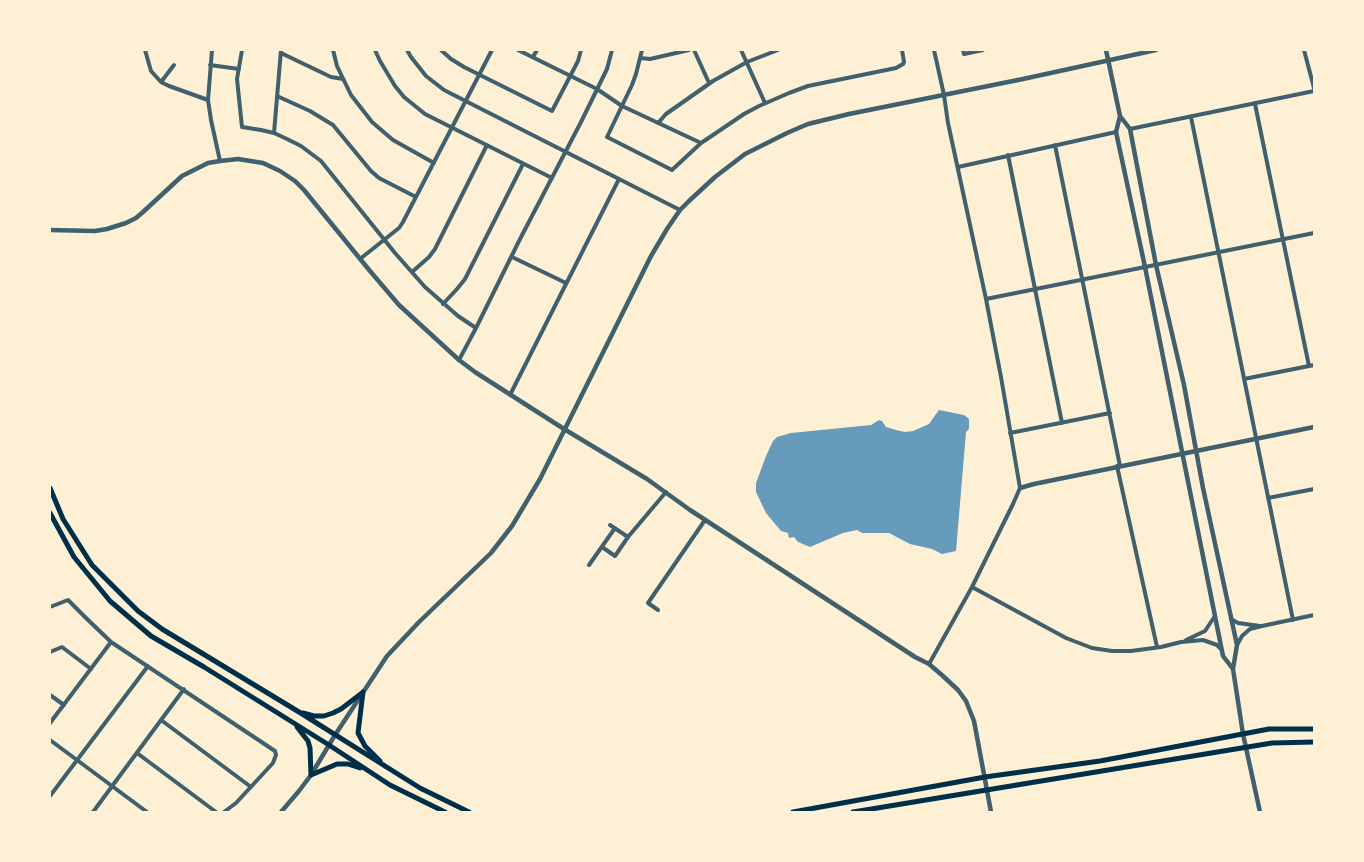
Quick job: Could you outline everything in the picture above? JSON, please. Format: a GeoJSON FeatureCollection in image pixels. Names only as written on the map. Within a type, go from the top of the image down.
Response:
{"type":"FeatureCollection","features":[{"type":"Feature","properties":{"kind":"main road"},"geometry":{"type":"LineString","coordinates":[[50,488],[63,519],[92,565],[138,611],[162,629],[420,788],[469,812]]}},
{"type":"Feature","properties":{"kind":"main road"},"geometry":{"type":"LineString","coordinates":[[50,513],[74,557],[110,601],[151,636],[204,667],[390,785],[445,812]]}},
{"type":"Feature","properties":{"kind":"main road"},"geometry":{"type":"LineString","coordinates":[[299,712],[314,716],[333,714],[363,692]]}},
{"type":"Feature","properties":{"kind":"main road"},"geometry":{"type":"LineString","coordinates":[[363,692],[358,733],[365,746],[385,766]]}},
{"type":"Feature","properties":{"kind":"main road"},"geometry":{"type":"LineString","coordinates":[[294,724],[308,741],[311,775],[338,764],[348,764],[368,770]]}},
{"type":"Feature","properties":{"kind":"main road"},"geometry":{"type":"LineString","coordinates":[[793,812],[985,777],[1100,761],[1269,729],[1314,729]]}},
{"type":"Feature","properties":{"kind":"main road"},"geometry":{"type":"LineString","coordinates":[[853,812],[1272,743],[1314,742]]}},
{"type":"Feature","properties":{"kind":"street"},"geometry":{"type":"LineString","coordinates":[[145,50],[152,71],[162,82],[208,100]]}},
{"type":"Feature","properties":{"kind":"street"},"geometry":{"type":"LineString","coordinates":[[212,50],[208,100],[220,161]]}},
{"type":"Feature","properties":{"kind":"street"},"geometry":{"type":"LineString","coordinates":[[242,50],[237,79],[242,127],[274,133],[301,146],[320,161],[412,272],[443,304],[476,328]]}},
{"type":"Feature","properties":{"kind":"street"},"geometry":{"type":"LineString","coordinates":[[333,50],[351,95],[372,122],[393,140],[434,163]]}},
{"type":"Feature","properties":{"kind":"street"},"geometry":{"type":"LineString","coordinates":[[375,50],[387,74],[404,97],[425,114],[552,178]]}},
{"type":"Feature","properties":{"kind":"street"},"geometry":{"type":"LineString","coordinates":[[408,50],[419,69],[444,90],[680,210]]}},
{"type":"Feature","properties":{"kind":"street"},"geometry":{"type":"LineString","coordinates":[[441,50],[451,59],[552,111],[581,50]]}},
{"type":"Feature","properties":{"kind":"street"},"geometry":{"type":"LineString","coordinates":[[360,259],[399,228],[403,222],[492,50]]}},
{"type":"Feature","properties":{"kind":"street"},"geometry":{"type":"LineString","coordinates":[[518,50],[597,90],[622,106],[702,144]]}},
{"type":"Feature","properties":{"kind":"street"},"geometry":{"type":"LineString","coordinates":[[533,57],[537,50]]}},
{"type":"Feature","properties":{"kind":"street"},"geometry":{"type":"LineString","coordinates":[[459,360],[597,90],[607,69],[612,50]]}},
{"type":"Feature","properties":{"kind":"street"},"geometry":{"type":"LineString","coordinates":[[642,50],[634,80],[607,137],[672,170],[702,144],[744,114],[765,103],[808,86],[896,68],[904,62],[902,50]]}},
{"type":"Feature","properties":{"kind":"street"},"geometry":{"type":"LineString","coordinates":[[640,58],[650,59],[690,50]]}},
{"type":"Feature","properties":{"kind":"street"},"geometry":{"type":"LineString","coordinates":[[694,50],[709,83]]}},
{"type":"Feature","properties":{"kind":"street"},"geometry":{"type":"LineString","coordinates":[[741,50],[765,103]]}},
{"type":"Feature","properties":{"kind":"street"},"geometry":{"type":"LineString","coordinates":[[658,123],[666,114],[709,83],[747,62],[778,50]]}},
{"type":"Feature","properties":{"kind":"street"},"geometry":{"type":"LineString","coordinates":[[929,664],[972,587],[1020,488],[986,299],[934,50]]}},
{"type":"Feature","properties":{"kind":"street"},"geometry":{"type":"LineString","coordinates":[[963,50],[964,54],[982,50]]}},
{"type":"Feature","properties":{"kind":"street"},"geometry":{"type":"LineString","coordinates":[[1106,50],[1120,116],[1116,132],[1146,267],[1221,649],[1223,656],[1233,669]]}},
{"type":"Feature","properties":{"kind":"street"},"geometry":{"type":"LineString","coordinates":[[281,812],[311,775],[334,735],[387,656],[419,622],[481,563],[512,526],[540,479],[651,256],[680,210],[703,187],[745,154],[787,132],[808,124],[1156,50]]}},
{"type":"Feature","properties":{"kind":"street"},"geometry":{"type":"LineString","coordinates":[[1130,129],[1255,104],[1314,89],[1304,50]]}},
{"type":"Feature","properties":{"kind":"street"},"geometry":{"type":"LineString","coordinates":[[274,133],[281,52],[331,76],[343,79]]}},
{"type":"Feature","properties":{"kind":"street"},"geometry":{"type":"LineString","coordinates":[[162,82],[174,65]]}},
{"type":"Feature","properties":{"kind":"street"},"geometry":{"type":"LineString","coordinates":[[210,66],[239,70]]}},
{"type":"Feature","properties":{"kind":"street"},"geometry":{"type":"LineString","coordinates":[[277,96],[310,111],[333,125],[367,167],[379,178],[416,197]]}},
{"type":"Feature","properties":{"kind":"street"},"geometry":{"type":"LineString","coordinates":[[1244,379],[1311,365],[1255,104]]}},
{"type":"Feature","properties":{"kind":"street"},"geometry":{"type":"LineString","coordinates":[[1120,116],[1130,129],[1156,265],[1184,386],[1203,488],[1237,645]]}},
{"type":"Feature","properties":{"kind":"street"},"geometry":{"type":"LineString","coordinates":[[1191,117],[1293,620]]}},
{"type":"Feature","properties":{"kind":"street"},"geometry":{"type":"LineString","coordinates":[[958,166],[1116,132]]}},
{"type":"Feature","properties":{"kind":"street"},"geometry":{"type":"LineString","coordinates":[[412,272],[435,249],[487,145]]}},
{"type":"Feature","properties":{"kind":"street"},"geometry":{"type":"LineString","coordinates":[[1056,145],[1119,466],[1157,647]]}},
{"type":"Feature","properties":{"kind":"street"},"geometry":{"type":"LineString","coordinates":[[1008,155],[1062,423]]}},
{"type":"Feature","properties":{"kind":"street"},"geometry":{"type":"LineString","coordinates":[[50,230],[95,231],[126,223],[136,218],[182,176],[208,163],[238,159],[249,160],[272,167],[288,176],[304,190],[381,285],[413,319],[459,360],[510,395],[647,479],[705,520],[915,657],[929,664],[958,690],[971,711],[978,733],[991,812]]}},
{"type":"Feature","properties":{"kind":"street"},"geometry":{"type":"LineString","coordinates":[[443,304],[458,289],[465,278],[523,164]]}},
{"type":"Feature","properties":{"kind":"street"},"geometry":{"type":"LineString","coordinates":[[510,395],[619,179]]}},
{"type":"Feature","properties":{"kind":"street"},"geometry":{"type":"LineString","coordinates":[[986,299],[1314,233]]}},
{"type":"Feature","properties":{"kind":"street"},"geometry":{"type":"LineString","coordinates":[[512,257],[566,283]]}},
{"type":"Feature","properties":{"kind":"street"},"geometry":{"type":"LineString","coordinates":[[1010,434],[1110,413]]}},
{"type":"Feature","properties":{"kind":"street"},"geometry":{"type":"LineString","coordinates":[[1020,488],[1183,452],[1314,426]]}},
{"type":"Feature","properties":{"kind":"street"},"geometry":{"type":"LineString","coordinates":[[1268,498],[1314,489]]}},
{"type":"Feature","properties":{"kind":"street"},"geometry":{"type":"LineString","coordinates":[[602,547],[615,556],[666,492]]}},
{"type":"Feature","properties":{"kind":"street"},"geometry":{"type":"LineString","coordinates":[[658,610],[648,603],[705,520]]}},
{"type":"Feature","properties":{"kind":"street"},"geometry":{"type":"LineString","coordinates":[[610,525],[628,538]]}},
{"type":"Feature","properties":{"kind":"street"},"geometry":{"type":"LineString","coordinates":[[589,565],[615,528]]}},
{"type":"Feature","properties":{"kind":"street"},"geometry":{"type":"LineString","coordinates":[[972,587],[1066,638],[1092,648],[1131,651],[1203,640],[1217,645],[1221,649]]}},
{"type":"Feature","properties":{"kind":"street"},"geometry":{"type":"LineString","coordinates":[[50,607],[68,600],[111,642],[275,751],[276,755],[272,763],[236,803],[224,812]]}},
{"type":"Feature","properties":{"kind":"street"},"geometry":{"type":"LineString","coordinates":[[1260,812],[1243,734],[1233,669],[1237,645],[1242,636],[1250,629],[1314,615]]}},
{"type":"Feature","properties":{"kind":"street"},"geometry":{"type":"LineString","coordinates":[[1181,642],[1205,631],[1215,616]]}},
{"type":"Feature","properties":{"kind":"street"},"geometry":{"type":"LineString","coordinates":[[1231,619],[1238,623],[1262,626]]}},
{"type":"Feature","properties":{"kind":"street"},"geometry":{"type":"LineString","coordinates":[[50,723],[111,642]]}},
{"type":"Feature","properties":{"kind":"street"},"geometry":{"type":"LineString","coordinates":[[50,652],[62,647],[91,669]]}},
{"type":"Feature","properties":{"kind":"street"},"geometry":{"type":"LineString","coordinates":[[50,796],[148,666]]}},
{"type":"Feature","properties":{"kind":"street"},"geometry":{"type":"LineString","coordinates":[[93,812],[184,689]]}},
{"type":"Feature","properties":{"kind":"street"},"geometry":{"type":"LineString","coordinates":[[50,695],[64,705]]}},
{"type":"Feature","properties":{"kind":"street"},"geometry":{"type":"LineString","coordinates":[[161,720],[251,787]]}},
{"type":"Feature","properties":{"kind":"street"},"geometry":{"type":"LineString","coordinates":[[50,740],[147,812]]}},
{"type":"Feature","properties":{"kind":"street"},"geometry":{"type":"LineString","coordinates":[[137,753],[216,812]]}},
{"type":"Feature","properties":{"kind":"water"},"geometry":{"type":"Polygon","coordinates":[[[939,410],[964,415],[969,419],[969,429],[966,432],[956,551],[942,554],[932,549],[910,544],[889,533],[862,533],[857,530],[843,533],[810,547],[798,542],[794,537],[789,538],[788,533],[781,531],[766,513],[756,492],[756,483],[766,456],[777,437],[791,433],[871,425],[879,420],[886,427],[905,432],[913,431],[929,424],[939,410]]]}}]}
